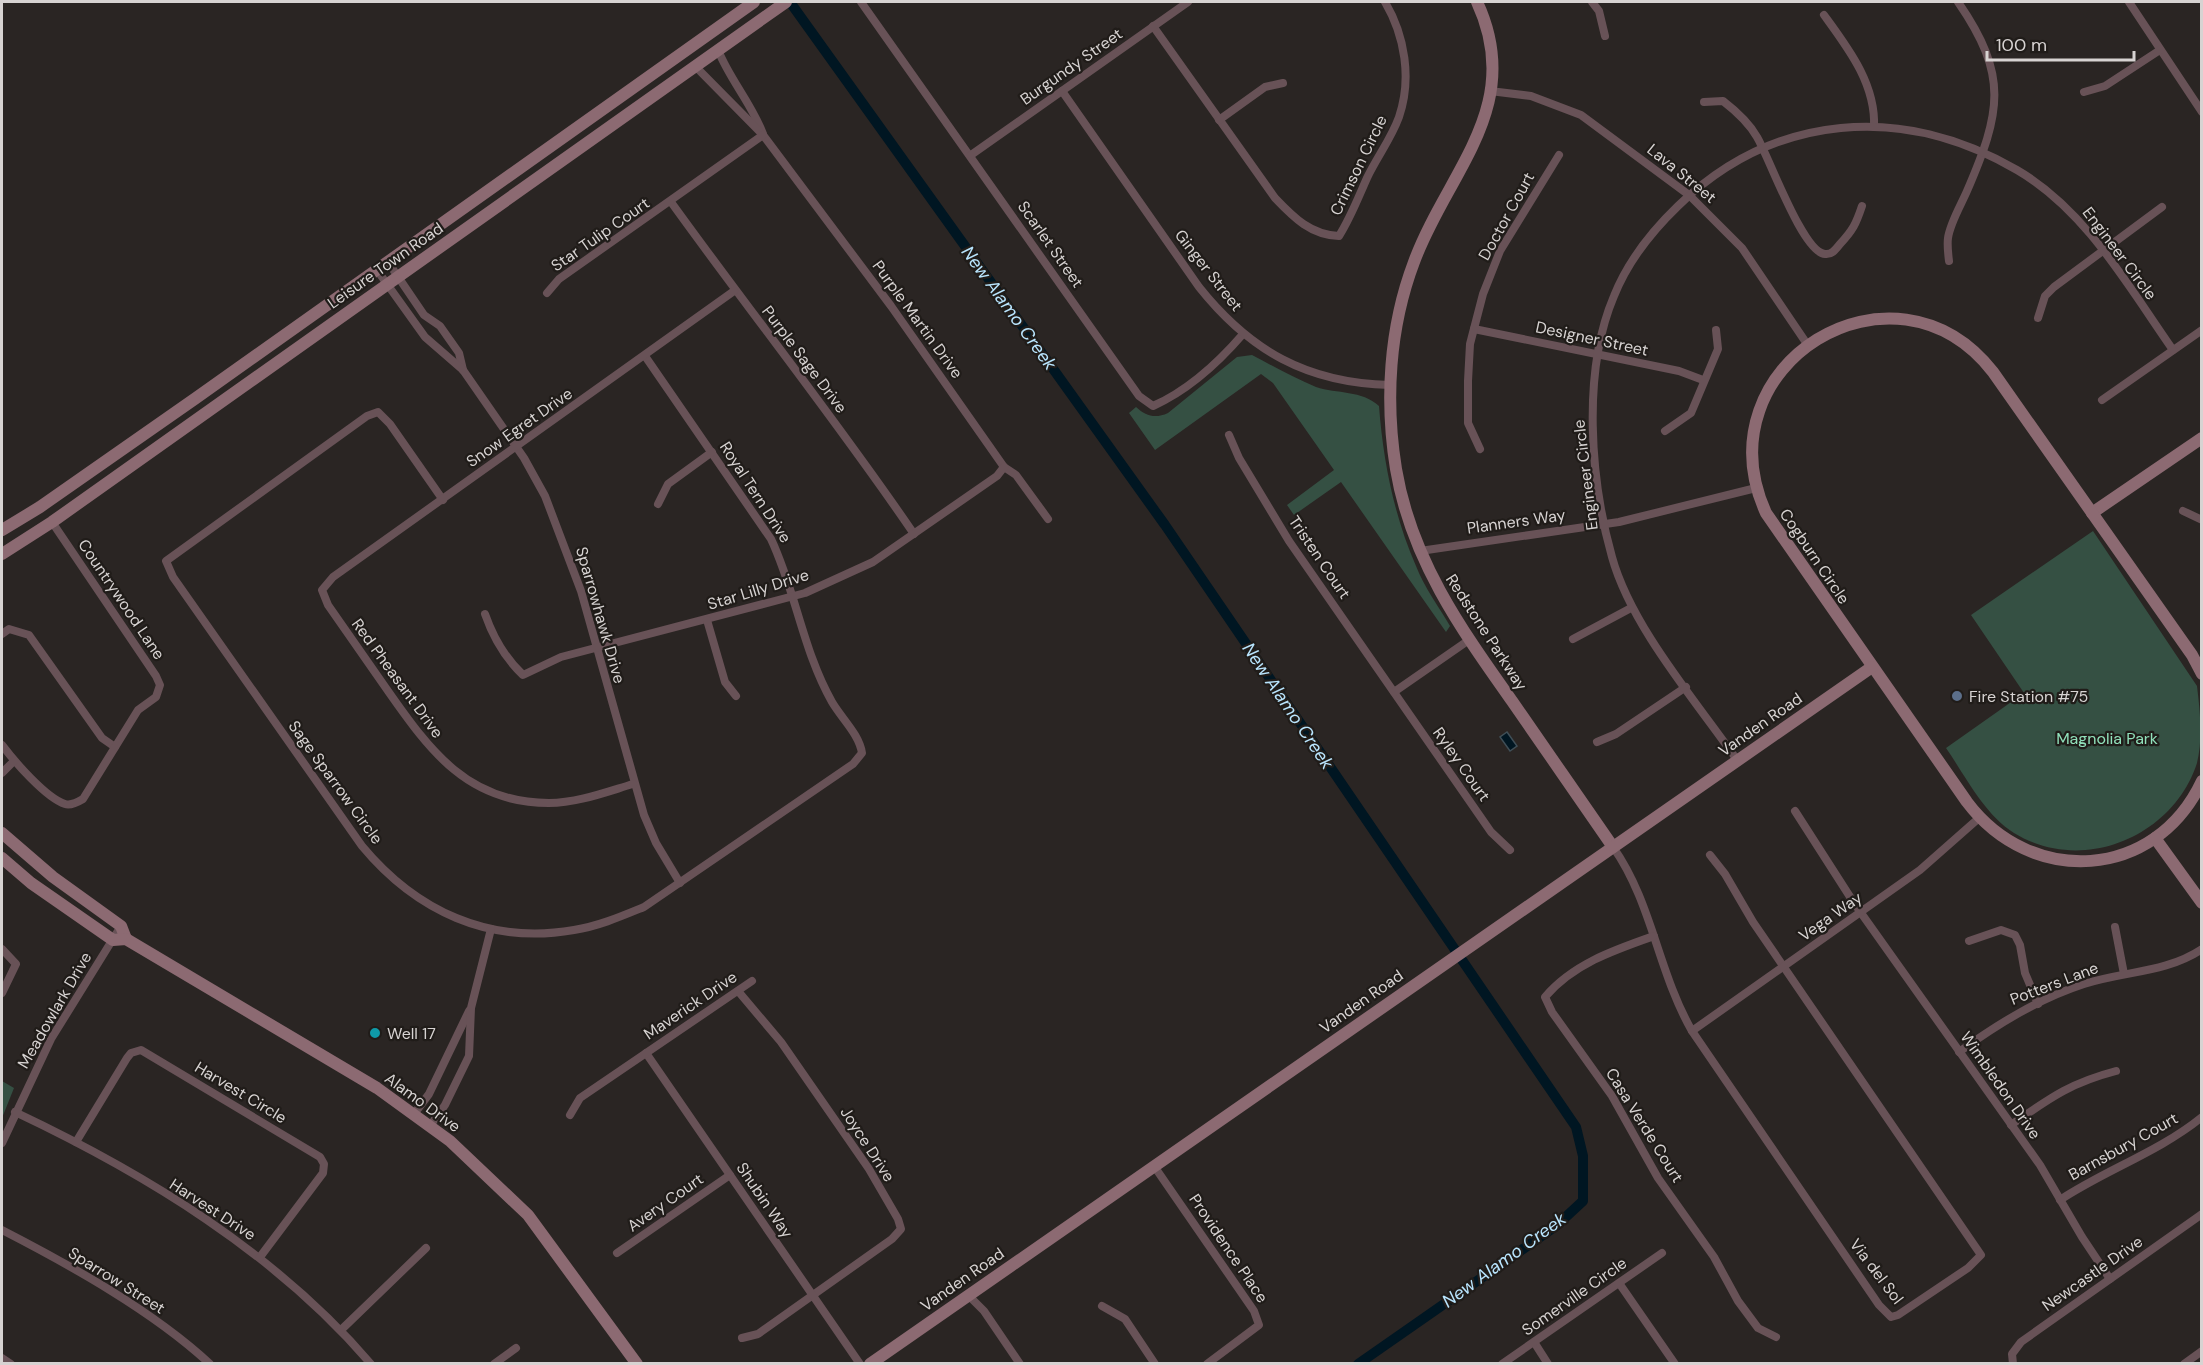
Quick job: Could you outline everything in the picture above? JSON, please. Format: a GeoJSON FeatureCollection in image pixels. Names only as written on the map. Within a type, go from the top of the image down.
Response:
{"type":"FeatureCollection","features":[{"type":"Feature","properties":{"kind":"street","name":"Leisure Town Road"},"geometry":{"type":"LineString","coordinates":[[2,530],[49,501],[753,2]]}},
{"type":"Feature","properties":{"kind":"street","name":"Leisure Town Road"},"geometry":{"type":"LineString","coordinates":[[2,554],[52,522],[786,2]]}},
{"type":"Feature","properties":{"kind":"street","name":"Scarlet Street"},"geometry":{"type":"LineString","coordinates":[[861,2],[971,154],[1139,396],[1153,406],[1202,375],[1243,334]]}},
{"type":"Feature","properties":{"kind":"street","name":"Burgundy Street"},"geometry":{"type":"LineString","coordinates":[[971,154],[1188,2]]}},
{"type":"Feature","properties":{"kind":"street","name":"Crimson Circle"},"geometry":{"type":"LineString","coordinates":[[1153,26],[1275,198],[1295,219],[1322,236],[1339,236],[1350,220],[1368,176],[1392,132],[1405,90],[1406,64],[1401,38],[1385,2]]}},
{"type":"Feature","properties":{"kind":"street","name":"Redstone Parkway"},"geometry":{"type":"LineString","coordinates":[[1477,2],[1490,50],[1490,91],[1484,121],[1473,148],[1438,208],[1413,262],[1397,325],[1390,385],[1396,469],[1405,510],[1420,551],[1441,596],[1613,847]]}},
{"type":"Feature","properties":{"kind":"street"},"geometry":{"type":"LineString","coordinates":[[1592,2],[1599,11],[1605,36]]}},
{"type":"Feature","properties":{"kind":"street"},"geometry":{"type":"LineString","coordinates":[[1949,261],[1948,237],[1984,152],[1994,119],[1995,87],[1988,55],[1979,32],[1958,2]]}},
{"type":"Feature","properties":{"kind":"street"},"geometry":{"type":"LineString","coordinates":[[2129,2],[2202,112]]}},
{"type":"Feature","properties":{"kind":"street"},"geometry":{"type":"LineString","coordinates":[[1824,15],[1863,74],[1875,115],[1874,127]]}},
{"type":"Feature","properties":{"kind":"street","name":"Purple Martin Drive"},"geometry":{"type":"LineString","coordinates":[[718,50],[728,75],[756,114],[763,135]]}},
{"type":"Feature","properties":{"kind":"street"},"geometry":{"type":"LineString","coordinates":[[2084,92],[2106,86],[2160,50]]}},
{"type":"Feature","properties":{"kind":"street","name":"Purple Martin Drive"},"geometry":{"type":"LineString","coordinates":[[695,66],[763,135],[891,306],[1004,467],[1016,475],[1048,519]]}},
{"type":"Feature","properties":{"kind":"street"},"geometry":{"type":"LineString","coordinates":[[1219,120],[1264,87],[1283,83]]}},
{"type":"Feature","properties":{"kind":"street","name":"Ginger Street"},"geometry":{"type":"LineString","coordinates":[[1062,91],[1199,287],[1221,314],[1243,334],[1281,360],[1316,374],[1348,382],[1390,385]]}},
{"type":"Feature","properties":{"kind":"street","name":"Lava Street"},"geometry":{"type":"LineString","coordinates":[[1490,91],[1531,96],[1557,104],[1581,116],[1689,195],[1742,248],[1808,344]]}},
{"type":"Feature","properties":{"kind":"street"},"geometry":{"type":"LineString","coordinates":[[1704,102],[1723,100],[1752,129],[1792,214],[1817,251],[1824,255],[1832,253],[1855,228],[1862,206]]}},
{"type":"Feature","properties":{"kind":"street","name":"Engineer Circle"},"geometry":{"type":"LineString","coordinates":[[1737,760],[1631,608],[1611,556],[1593,433],[1592,403],[1597,355],[1614,296],[1634,258],[1657,226],[1689,195],[1724,168],[1762,148],[1830,128],[1874,127],[1926,132],[1953,139],[1984,152],[2019,171],[2052,194],[2079,221],[2103,251],[2173,350]]}},
{"type":"Feature","properties":{"kind":"street","name":"Star Tulip Court"},"geometry":{"type":"LineString","coordinates":[[547,293],[559,279],[763,135]]}},
{"type":"Feature","properties":{"kind":"street","name":"Doctor Court"},"geometry":{"type":"LineString","coordinates":[[1480,449],[1468,423],[1468,381],[1474,329],[1483,294],[1500,251],[1559,155]]}},
{"type":"Feature","properties":{"kind":"street","name":"Purple Sage Drive"},"geometry":{"type":"LineString","coordinates":[[671,202],[734,291],[799,373],[914,534]]}},
{"type":"Feature","properties":{"kind":"street"},"geometry":{"type":"LineString","coordinates":[[2038,318],[2045,296],[2054,286],[2162,207]]}},
{"type":"Feature","properties":{"kind":"street","name":"Sparrowhawk Drive"},"geometry":{"type":"LineString","coordinates":[[388,262],[424,315],[440,326],[459,353],[463,370]]}},
{"type":"Feature","properties":{"kind":"street","name":"Sparrowhawk Drive"},"geometry":{"type":"LineString","coordinates":[[377,270],[425,337],[463,370],[517,447],[545,496],[563,540],[596,648],[633,784],[656,843],[680,883]]}},
{"type":"Feature","properties":{"kind":"street","name":"Snow Egret Drive"},"geometry":{"type":"LineString","coordinates":[[322,590],[333,577],[734,291]]}},
{"type":"Feature","properties":{"kind":"street","name":"Cogburn Circle"},"geometry":{"type":"LineString","coordinates":[[2202,674],[2192,655],[1993,372],[1972,351],[1954,338],[1921,323],[1885,319],[1843,326],[1808,344],[1779,371],[1759,409],[1751,450],[1756,488],[1777,532],[1979,818],[2000,836],[2020,848],[2048,858],[2074,862],[2119,856],[2155,838],[2187,808],[2202,781]]}},
{"type":"Feature","properties":{"kind":"street","name":"Designer Street"},"geometry":{"type":"LineString","coordinates":[[1474,329],[1679,371],[1703,380]]}},
{"type":"Feature","properties":{"kind":"street"},"geometry":{"type":"LineString","coordinates":[[1665,431],[1691,413],[1703,380],[1718,350],[1716,330]]}},
{"type":"Feature","properties":{"kind":"street"},"geometry":{"type":"LineString","coordinates":[[2102,400],[2202,330]]}},
{"type":"Feature","properties":{"kind":"street","name":"Royal Tern Drive"},"geometry":{"type":"LineString","coordinates":[[645,356],[771,538],[821,681],[857,738],[862,753]]}},
{"type":"Feature","properties":{"kind":"street","name":"Sage Sparrow Circle"},"geometry":{"type":"LineString","coordinates":[[443,500],[390,424],[378,412],[367,416],[166,561],[173,577],[362,846],[385,874],[412,896],[440,912],[491,929],[548,934],[576,930],[645,907],[853,764],[862,753]]}},
{"type":"Feature","properties":{"kind":"street","name":"Tristen Court"},"geometry":{"type":"LineString","coordinates":[[1229,435],[1239,458],[1289,541],[1394,692]]}},
{"type":"Feature","properties":{"kind":"street"},"geometry":{"type":"LineString","coordinates":[[2092,513],[2202,438]]}},
{"type":"Feature","properties":{"kind":"street"},"geometry":{"type":"LineString","coordinates":[[658,504],[668,484],[712,452]]}},
{"type":"Feature","properties":{"kind":"street","name":"Star Lilly Drive"},"geometry":{"type":"LineString","coordinates":[[485,614],[492,633],[513,665],[523,675],[561,657],[793,597],[873,562],[997,476],[1004,467]]}},
{"type":"Feature","properties":{"kind":"street","name":"Planners Way"},"geometry":{"type":"LineString","coordinates":[[1420,551],[1605,524],[1756,488]]}},
{"type":"Feature","properties":{"kind":"street"},"geometry":{"type":"LineString","coordinates":[[2183,511],[2202,520]]}},
{"type":"Feature","properties":{"kind":"street","name":"Countrywood Lane"},"geometry":{"type":"LineString","coordinates":[[2,745],[14,761],[51,795],[66,804],[73,804],[83,799],[138,710],[156,697],[160,685],[52,522]]}},
{"type":"Feature","properties":{"kind":"street","name":"Red Pheasant Drive"},"geometry":{"type":"LineString","coordinates":[[322,590],[328,605],[419,736],[456,773],[502,796],[549,803],[576,800],[633,784]]}},
{"type":"Feature","properties":{"kind":"street"},"geometry":{"type":"LineString","coordinates":[[1573,639],[1631,608]]}},
{"type":"Feature","properties":{"kind":"street"},"geometry":{"type":"LineString","coordinates":[[707,620],[725,682],[736,696]]}},
{"type":"Feature","properties":{"kind":"street"},"geometry":{"type":"LineString","coordinates":[[2,634],[9,628],[29,635],[102,738],[115,747]]}},
{"type":"Feature","properties":{"kind":"street"},"geometry":{"type":"LineString","coordinates":[[1394,692],[1469,640]]}},
{"type":"Feature","properties":{"kind":"street","name":"Vanden Road"},"geometry":{"type":"LineString","coordinates":[[870,1364],[1872,667]]}},
{"type":"Feature","properties":{"kind":"street"},"geometry":{"type":"LineString","coordinates":[[1597,742],[1616,734],[1686,687]]}},
{"type":"Feature","properties":{"kind":"street","name":"Ryley Court"},"geometry":{"type":"LineString","coordinates":[[1394,692],[1491,832],[1510,850]]}},
{"type":"Feature","properties":{"kind":"street"},"geometry":{"type":"LineString","coordinates":[[2,773],[14,761]]}},
{"type":"Feature","properties":{"kind":"street","name":"Wimbledon Drive"},"geometry":{"type":"LineString","coordinates":[[1795,811],[1861,912],[2011,1125],[2110,1279]]}},
{"type":"Feature","properties":{"kind":"street","name":"Vega Way"},"geometry":{"type":"LineString","coordinates":[[1692,1031],[1920,870],[1979,818]]}},
{"type":"Feature","properties":{"kind":"street"},"geometry":{"type":"LineString","coordinates":[[2,833],[53,877],[121,926],[119,939]]}},
{"type":"Feature","properties":{"kind":"street"},"geometry":{"type":"LineString","coordinates":[[2155,838],[2202,903]]}},
{"type":"Feature","properties":{"kind":"street","name":"Via del Sol"},"geometry":{"type":"LineString","coordinates":[[1613,847],[1635,882],[1677,1006],[1879,1305],[1891,1317],[1910,1308],[1958,1275],[1981,1255],[1784,966]]}},
{"type":"Feature","properties":{"kind":"street"},"geometry":{"type":"LineString","coordinates":[[1710,855],[1784,966]]}},
{"type":"Feature","properties":{"kind":"street","name":"Alamo Drive"},"geometry":{"type":"LineString","coordinates":[[2,858],[31,883],[119,939],[377,1088],[430,1126],[484,1171],[528,1215],[637,1364]]}},
{"type":"Feature","properties":{"kind":"street"},"geometry":{"type":"LineString","coordinates":[[2115,927],[2124,974]]}},
{"type":"Feature","properties":{"kind":"street"},"geometry":{"type":"LineString","coordinates":[[430,1126],[445,1105],[469,1056],[471,1008],[491,929]]}},
{"type":"Feature","properties":{"kind":"street"},"geometry":{"type":"LineString","coordinates":[[1969,941],[2001,930],[2015,935],[2020,945],[2025,973],[2038,1004]]}},
{"type":"Feature","properties":{"kind":"street","name":"Casa Verde Court"},"geometry":{"type":"LineString","coordinates":[[1654,936],[1604,953],[1560,981],[1545,997],[1552,1012],[1612,1096],[1658,1178],[1714,1257],[1738,1301],[1758,1328],[1776,1337]]}},
{"type":"Feature","properties":{"kind":"street","name":"Meadowlark Drive"},"geometry":{"type":"LineString","coordinates":[[2,1143],[51,1039],[119,939]]}},
{"type":"Feature","properties":{"kind":"street","name":"Potters Lane"},"geometry":{"type":"LineString","coordinates":[[1959,1052],[2009,1017],[2084,984],[2163,967],[2202,949]]}},
{"type":"Feature","properties":{"kind":"street"},"geometry":{"type":"LineString","coordinates":[[2,950],[16,964],[2,993]]}},
{"type":"Feature","properties":{"kind":"street","name":"Maverick Drive"},"geometry":{"type":"LineString","coordinates":[[570,1115],[580,1098],[752,981]]}},
{"type":"Feature","properties":{"kind":"street","name":"Joyce Drive"},"geometry":{"type":"LineString","coordinates":[[738,991],[781,1042],[855,1150],[898,1220],[901,1229],[892,1239],[812,1295]]}},
{"type":"Feature","properties":{"kind":"street"},"geometry":{"type":"LineString","coordinates":[[414,1114],[429,1094],[459,1028],[471,1008]]}},
{"type":"Feature","properties":{"kind":"street","name":"Harvest Circle"},"geometry":{"type":"LineString","coordinates":[[76,1142],[127,1058],[131,1053],[141,1050],[320,1157],[324,1164],[323,1173],[260,1257]]}},
{"type":"Feature","properties":{"kind":"street","name":"Shubin Way"},"geometry":{"type":"LineString","coordinates":[[646,1053],[860,1364]]}},
{"type":"Feature","properties":{"kind":"street"},"geometry":{"type":"LineString","coordinates":[[2011,1125],[2051,1095],[2083,1079],[2116,1071]]}},
{"type":"Feature","properties":{"kind":"street","name":"Harvest Drive"},"geometry":{"type":"LineString","coordinates":[[15,1112],[76,1142],[174,1200],[260,1257],[341,1330],[370,1364]]}},
{"type":"Feature","properties":{"kind":"street","name":"Barnsbury Court"},"geometry":{"type":"LineString","coordinates":[[2060,1200],[2130,1159],[2169,1140],[2202,1117]]}},
{"type":"Feature","properties":{"kind":"street","name":"Providence Place"},"geometry":{"type":"LineString","coordinates":[[1154,1166],[1254,1311],[1260,1325],[1207,1364]]}},
{"type":"Feature","properties":{"kind":"street","name":"Avery Court"},"geometry":{"type":"LineString","coordinates":[[617,1253],[730,1175]]}},
{"type":"Feature","properties":{"kind":"street","name":"Newcastle Drive"},"geometry":{"type":"LineString","coordinates":[[2013,1364],[2012,1354],[2017,1345],[2202,1214]]}},
{"type":"Feature","properties":{"kind":"street","name":"Sparrow Street"},"geometry":{"type":"LineString","coordinates":[[2,1230],[51,1256],[150,1318],[210,1364]]}},
{"type":"Feature","properties":{"kind":"street"},"geometry":{"type":"LineString","coordinates":[[341,1330],[426,1248]]}},
{"type":"Feature","properties":{"kind":"street","name":"Somerville Circle"},"geometry":{"type":"LineString","coordinates":[[1502,1364],[1662,1253]]}},
{"type":"Feature","properties":{"kind":"street"},"geometry":{"type":"LineString","coordinates":[[1619,1283],[1675,1364]]}},
{"type":"Feature","properties":{"kind":"street"},"geometry":{"type":"LineString","coordinates":[[742,1338],[758,1334],[812,1295]]}},
{"type":"Feature","properties":{"kind":"street"},"geometry":{"type":"LineString","coordinates":[[968,1295],[984,1311],[1017,1362]]}},
{"type":"Feature","properties":{"kind":"street"},"geometry":{"type":"LineString","coordinates":[[1102,1306],[1125,1319],[1155,1364]]}},
{"type":"Feature","properties":{"kind":"street"},"geometry":{"type":"LineString","coordinates":[[1534,1342],[1548,1364]]}},
{"type":"Feature","properties":{"kind":"street"},"geometry":{"type":"LineString","coordinates":[[494,1364],[516,1348]]}},
{"type":"Feature","properties":{"kind":"street"},"geometry":{"type":"LineString","coordinates":[[2184,1364],[2202,1351]]}},
{"type":"Feature","properties":{"kind":"street"},"geometry":{"type":"LineString","coordinates":[[2,1358],[10,1364]]}},
{"type":"Feature","properties":{"kind":"green space"},"geometry":{"type":"Polygon","coordinates":[[[1252,355],[1316,387],[1365,397],[1379,406],[1383,447],[1396,508],[1419,574],[1450,626],[1446,632],[1341,482],[1294,515],[1287,505],[1334,470],[1273,383],[1261,374],[1155,450],[1129,413],[1136,407],[1151,416],[1168,413],[1237,357],[1252,355]]]}},
{"type":"Feature","properties":{"kind":"green space","name":"Magnolia Park"},"geometry":{"type":"Polygon","coordinates":[[[2093,531],[2197,686],[2200,744],[2197,763],[2185,789],[2168,811],[2146,829],[2122,842],[2095,849],[2068,850],[2040,845],[2014,833],[2003,825],[1976,794],[1946,748],[2024,693],[1971,615],[2093,531]]]}},
{"type":"Feature","properties":{"kind":"green space"},"geometry":{"type":"Polygon","coordinates":[[[2,1081],[14,1088],[2,1118],[2,1081]]]}},
{"type":"Feature","properties":{"kind":"water"},"geometry":{"type":"Polygon","coordinates":[[[1507,732],[1517,746],[1510,751],[1500,737],[1507,732]]]}},
{"type":"Feature","properties":{"kind":"waterway","name":"New Alamo Creek"},"geometry":{"type":"LineString","coordinates":[[790,2],[1165,525],[1576,1127],[1583,1156],[1583,1201],[1556,1226],[1358,1364]]}},
{"type":"Feature","properties":{"kind":"place","name":"Fire Station #75"},"geometry":{"type":"Point","coordinates":[1957,696]}},
{"type":"Feature","properties":{"kind":"place","name":"Well 17"},"geometry":{"type":"Point","coordinates":[375,1033]}}]}
